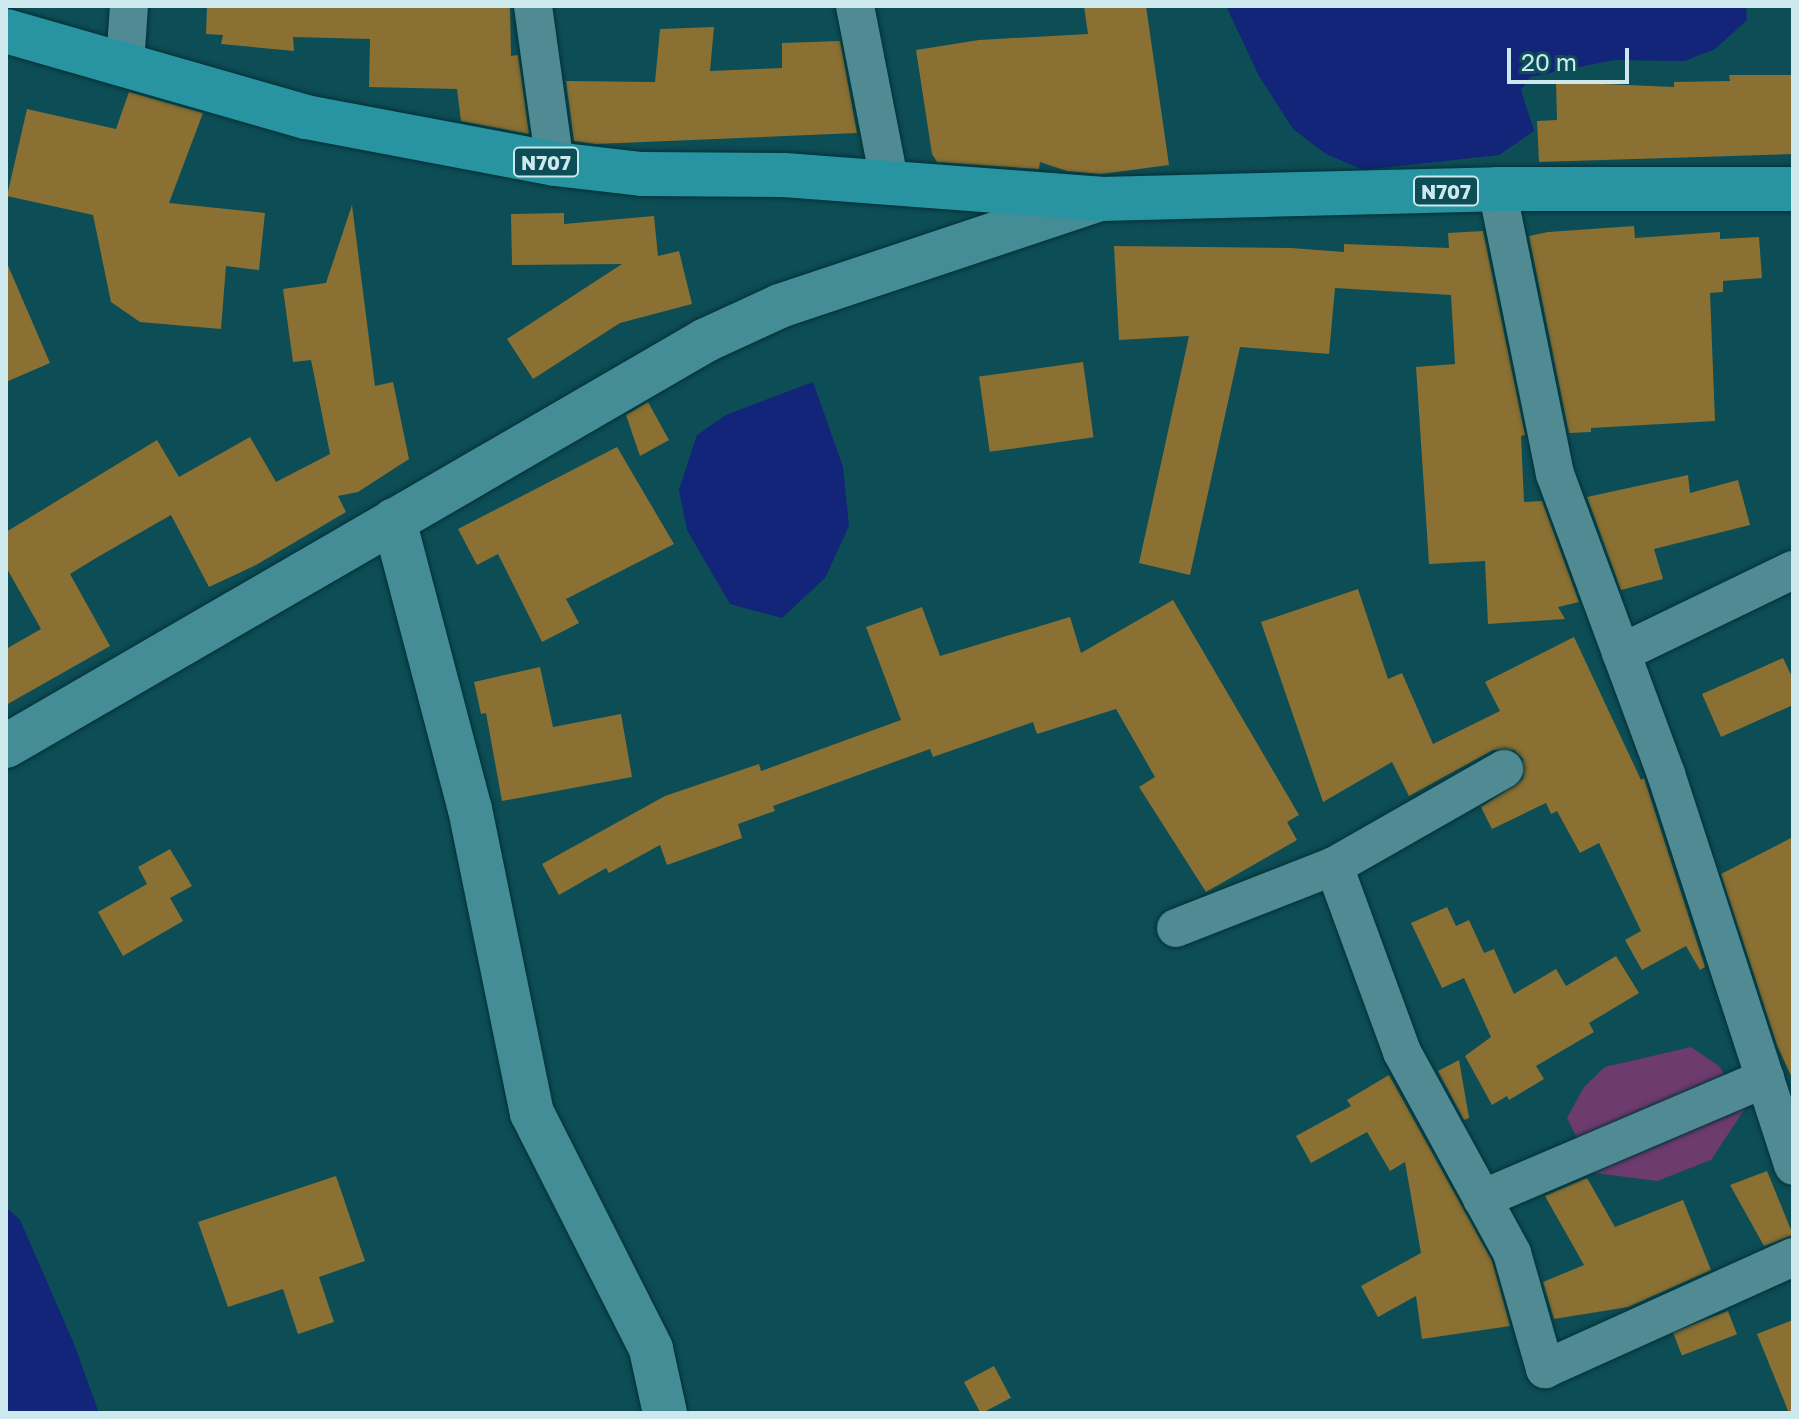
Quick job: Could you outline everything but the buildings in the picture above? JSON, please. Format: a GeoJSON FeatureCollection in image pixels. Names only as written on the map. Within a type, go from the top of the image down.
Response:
{"type":"FeatureCollection","features":[{"type":"Feature","properties":{"kind":"highway","name":"N707"},"geometry":{"type":"LineString","coordinates":[[6,31],[306,117],[555,164],[641,174],[784,175],[1100,199],[1497,189],[1793,189]]}},
{"type":"Feature","properties":{"kind":"street"},"geometry":{"type":"LineString","coordinates":[[125,64],[129,6]]}},
{"type":"Feature","properties":{"kind":"street"},"geometry":{"type":"LineString","coordinates":[[533,6],[555,164]]}},
{"type":"Feature","properties":{"kind":"street"},"geometry":{"type":"LineString","coordinates":[[855,6],[890,185]]}},
{"type":"Feature","properties":{"kind":"street"},"geometry":{"type":"LineString","coordinates":[[1497,189],[1555,474],[1666,774],[1793,1166]]}},
{"type":"Feature","properties":{"kind":"street"},"geometry":{"type":"LineString","coordinates":[[6,746],[706,340],[780,306],[1100,199]]}},
{"type":"Feature","properties":{"kind":"street"},"geometry":{"type":"LineString","coordinates":[[394,520],[470,809],[532,1113],[651,1349],[665,1413]]}},
{"type":"Feature","properties":{"kind":"street"},"geometry":{"type":"LineString","coordinates":[[1621,653],[1793,570]]}},
{"type":"Feature","properties":{"kind":"street"},"geometry":{"type":"LineString","coordinates":[[1176,928],[1334,866],[1504,769]]}},
{"type":"Feature","properties":{"kind":"street"},"geometry":{"type":"LineString","coordinates":[[1334,866],[1402,1052],[1512,1253],[1545,1369],[1793,1257]]}},
{"type":"Feature","properties":{"kind":"street"},"geometry":{"type":"LineString","coordinates":[[1482,1199],[1765,1078]]}},
{"type":"Feature","properties":{"kind":"shaded area"},"geometry":{"type":"Polygon","coordinates":[[[1226,6],[1746,6],[1747,20],[1715,49],[1685,61],[1614,60],[1530,77],[1521,90],[1534,131],[1499,155],[1363,170],[1326,154],[1293,129],[1259,76],[1226,6]]]}},
{"type":"Feature","properties":{"kind":"shaded area"},"geometry":{"type":"Polygon","coordinates":[[[813,382],[843,467],[849,526],[825,578],[782,618],[730,604],[687,530],[679,490],[697,435],[726,415],[813,382]]]}},
{"type":"Feature","properties":{"kind":"shaded area"},"geometry":{"type":"Polygon","coordinates":[[[1691,1047],[1719,1066],[1746,1107],[1711,1160],[1657,1181],[1595,1173],[1567,1118],[1584,1087],[1605,1067],[1691,1047]]]}},
{"type":"Feature","properties":{"kind":"shaded area"},"geometry":{"type":"Polygon","coordinates":[[[6,1207],[20,1220],[74,1344],[99,1413],[6,1413],[6,1207]]]}}]}
